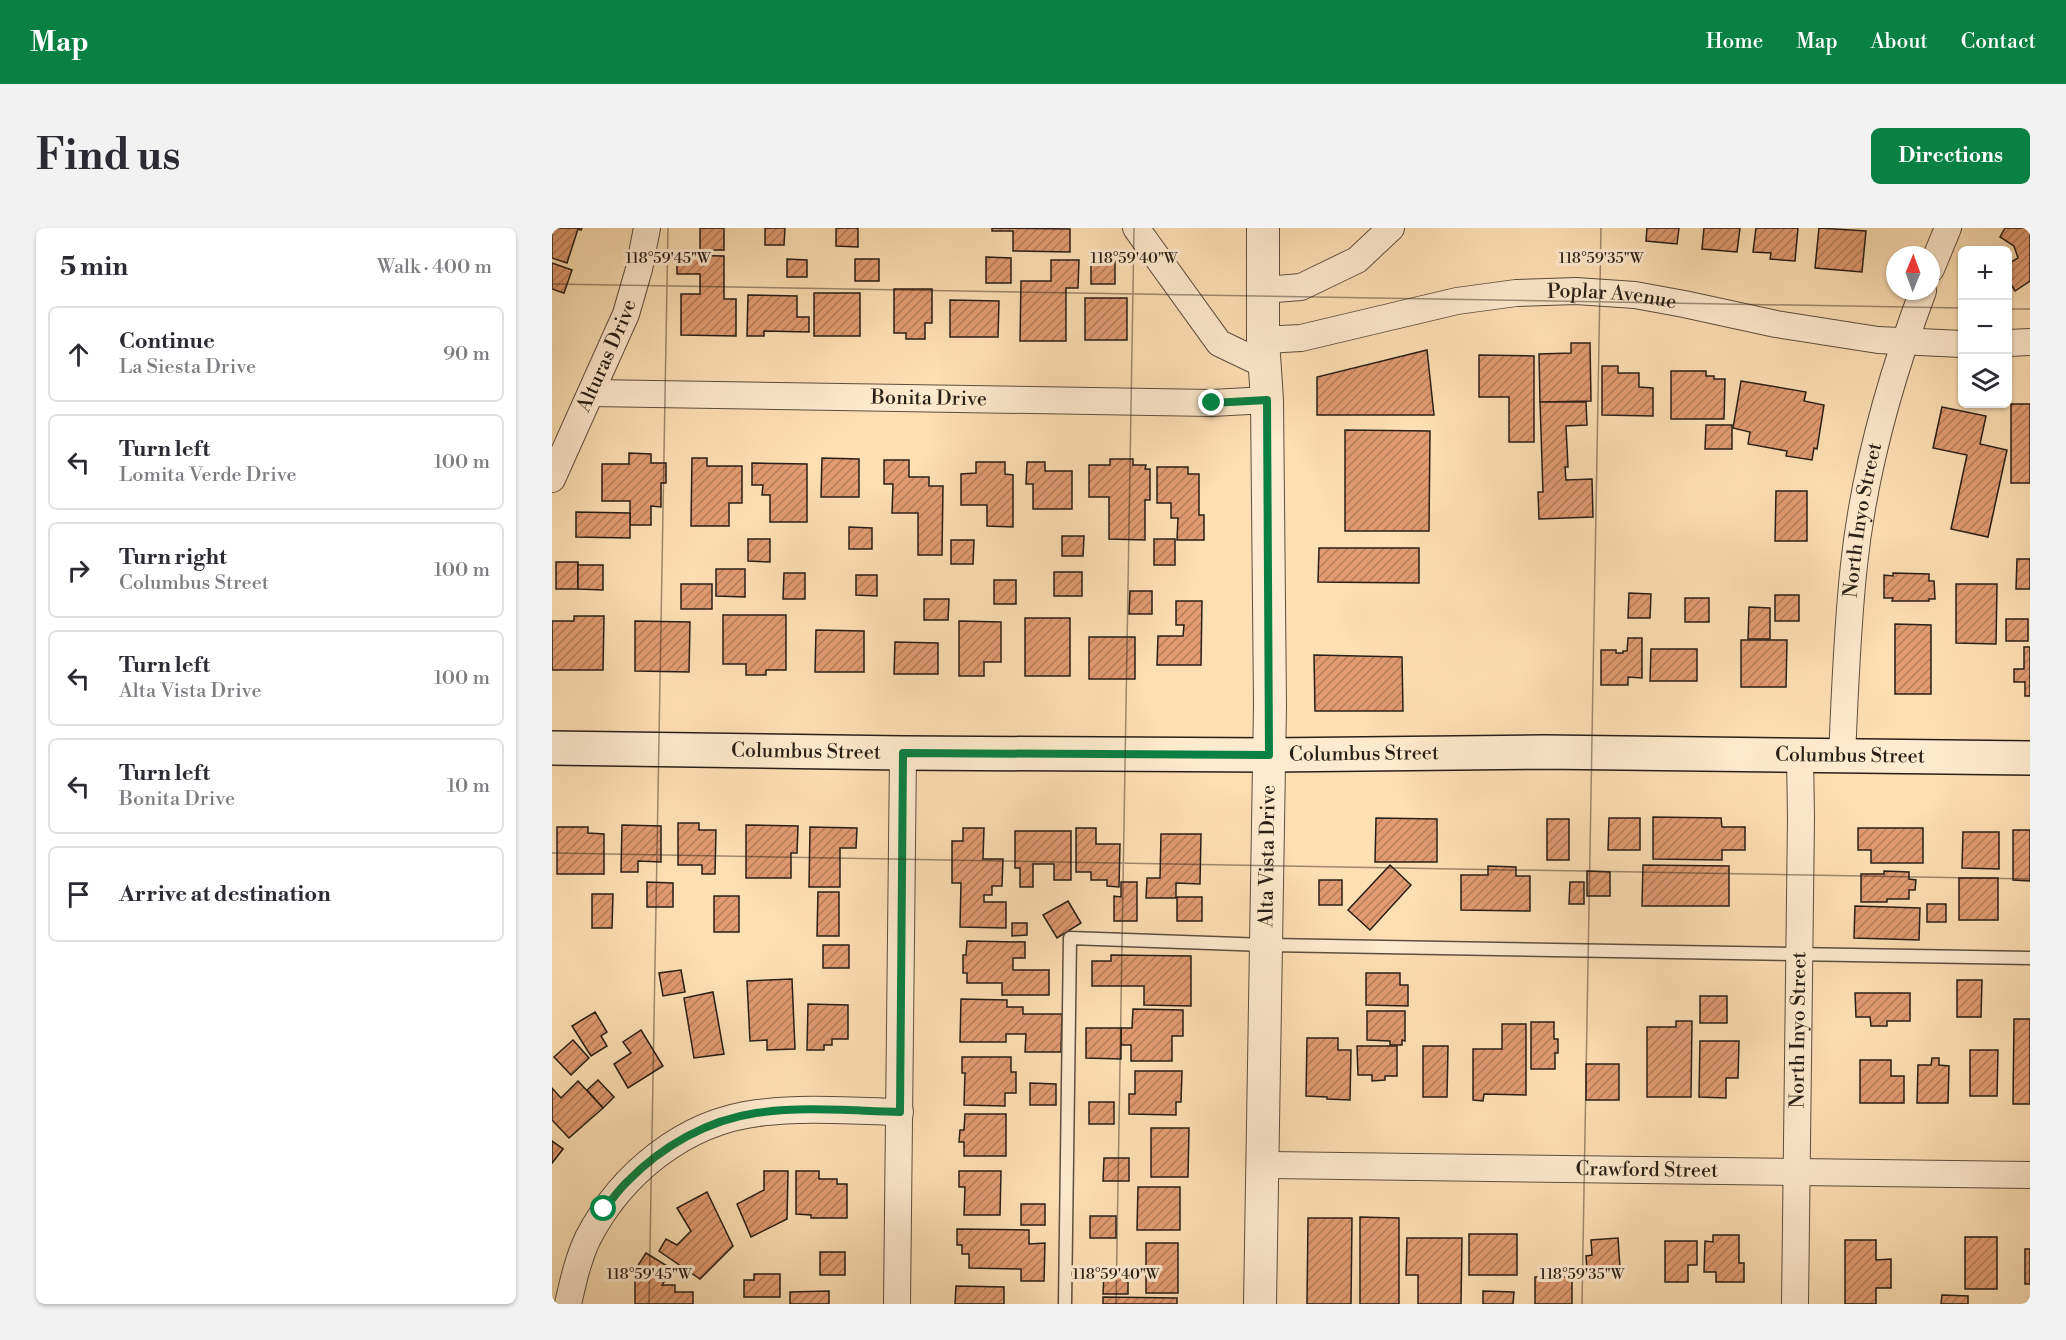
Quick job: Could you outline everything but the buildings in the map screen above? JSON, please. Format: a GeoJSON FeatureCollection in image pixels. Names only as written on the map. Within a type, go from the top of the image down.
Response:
{"type":"FeatureCollection","features":[{"type":"Feature","properties":{"kind":"main road","name":"Columbus Street"},"geometry":{"type":"LineString","coordinates":[[552,748],[1269,755],[1544,752],[2030,758]]}},
{"type":"Feature","properties":{"kind":"street","name":"Alturas Drive"},"geometry":{"type":"LineString","coordinates":[[552,479],[626,314],[648,228]]}},
{"type":"Feature","properties":{"kind":"street"},"geometry":{"type":"LineString","coordinates":[[1136,228],[1219,343],[1264,352]]}},
{"type":"Feature","properties":{"kind":"street","name":"Alta Vista Drive"},"geometry":{"type":"LineString","coordinates":[[1260,1304],[1269,755],[1267,400],[1264,352],[1263,228]]}},
{"type":"Feature","properties":{"kind":"street"},"geometry":{"type":"LineString","coordinates":[[1263,290],[1301,287],[1357,260],[1391,228]]}},
{"type":"Feature","properties":{"kind":"street"},"geometry":{"type":"LineString","coordinates":[[1940,248],[1948,228]]}},
{"type":"Feature","properties":{"kind":"street","name":"Poplar Avenue"},"geometry":{"type":"LineString","coordinates":[[1264,352],[1301,338],[1457,301],[1516,293],[1576,291],[1635,296],[1776,324],[1904,342],[1958,344]]}},
{"type":"Feature","properties":{"kind":"street","name":"North Inyo Street"},"geometry":{"type":"LineString","coordinates":[[1842,756],[1854,563],[1865,491],[1881,420],[1904,342],[1920,300]]}},
{"type":"Feature","properties":{"kind":"street"},"geometry":{"type":"LineString","coordinates":[[2012,343],[2030,342]]}},
{"type":"Feature","properties":{"kind":"street","name":"Bonita Drive"},"geometry":{"type":"LineString","coordinates":[[591,393],[1212,403],[1267,400]]}},
{"type":"Feature","properties":{"kind":"street"},"geometry":{"type":"LineString","coordinates":[[897,1304],[903,753]]}},
{"type":"Feature","properties":{"kind":"street","name":"North Inyo Street"},"geometry":{"type":"LineString","coordinates":[[1795,1304],[1800,756]]}},
{"type":"Feature","properties":{"kind":"street"},"geometry":{"type":"LineString","coordinates":[[568,1304],[576,1269],[587,1240],[604,1209],[648,1162],[689,1135],[722,1121],[756,1113],[795,1110],[900,1112]]}},
{"type":"Feature","properties":{"kind":"street","name":"Crawford Street"},"geometry":{"type":"LineString","coordinates":[[1263,1165],[2030,1175]]}},
{"type":"Feature","properties":{"kind":"lane"},"geometry":{"type":"LineString","coordinates":[[1065,1304],[1070,938],[1266,945],[2030,958]]}},
{"type":"Feature","properties":{"kind":"route"},"geometry":{"type":"LineString","coordinates":[[604,1209],[627,1182],[656,1155],[689,1135],[722,1121],[756,1113],[795,1110],[900,1112],[903,753],[1269,755],[1267,400],[1212,403]]}}]}
